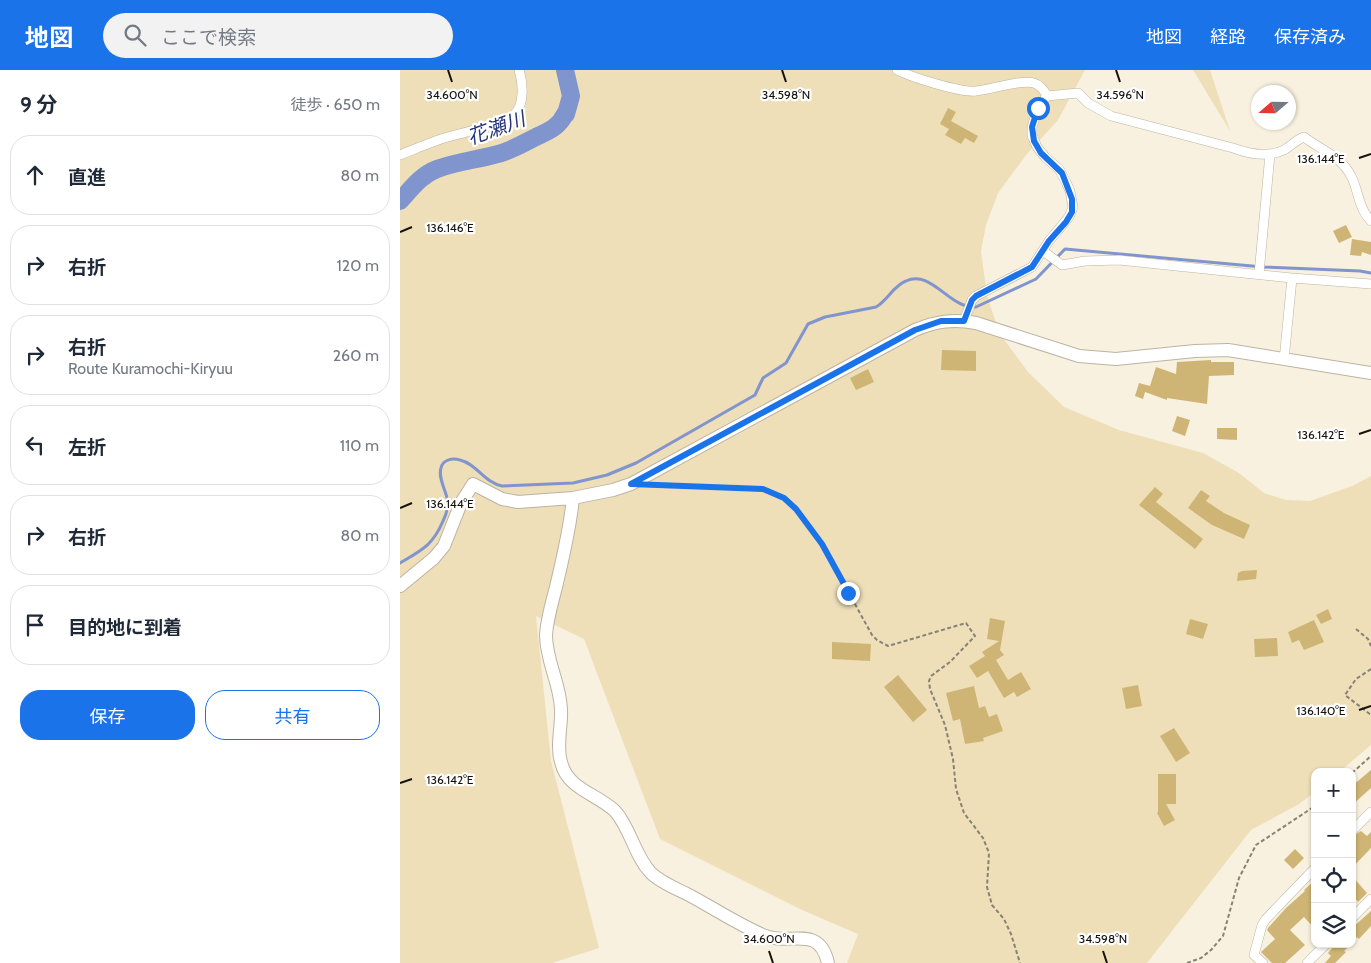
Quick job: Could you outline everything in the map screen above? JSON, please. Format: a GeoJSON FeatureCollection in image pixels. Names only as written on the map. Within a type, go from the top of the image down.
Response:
{"type":"FeatureCollection","features":[{"type":"Feature","properties":{"kind":"main road"},"geometry":{"type":"LineString","coordinates":[[400,586],[434,558],[444,546],[461,503],[473,484],[492,495],[510,501],[551,501],[613,490],[631,484],[915,330],[941,321],[965,318],[1079,356],[1131,359],[1211,350],[1244,352],[1371,373]]}},
{"type":"Feature","properties":{"kind":"main road"},"geometry":{"type":"LineString","coordinates":[[573,498],[571,517],[548,619],[546,637],[548,656],[557,682],[560,699],[562,719],[560,754],[567,776],[576,786],[610,807],[619,816],[641,861],[656,877],[764,936],[807,938],[817,942],[825,950],[828,963]]}},
{"type":"Feature","properties":{"kind":"street"},"geometry":{"type":"LineString","coordinates":[[400,155],[514,115],[520,105],[522,93],[519,70]]}},
{"type":"Feature","properties":{"kind":"street"},"geometry":{"type":"LineString","coordinates":[[896,70],[906,75],[965,91],[976,91],[1024,82],[1034,83],[1040,86],[1046,96]]}},
{"type":"Feature","properties":{"kind":"street"},"geometry":{"type":"LineString","coordinates":[[1046,96],[1078,93],[1095,108],[1121,119],[1215,142],[1248,154],[1270,154],[1282,151],[1304,137],[1322,150],[1336,156],[1352,176],[1362,209],[1371,221]]}},
{"type":"Feature","properties":{"kind":"street"},"geometry":{"type":"LineString","coordinates":[[965,318],[972,300],[981,293],[1032,267],[1046,253],[1049,241],[1066,222],[1073,207],[1070,191],[1062,173],[1041,153],[1032,135],[1035,114],[1046,96]]}},
{"type":"Feature","properties":{"kind":"street"},"geometry":{"type":"LineString","coordinates":[[1259,269],[1270,154]]}},
{"type":"Feature","properties":{"kind":"street"},"geometry":{"type":"LineString","coordinates":[[1046,253],[1058,263],[1066,265],[1085,261],[1119,260],[1259,269],[1292,278],[1371,284]]}},
{"type":"Feature","properties":{"kind":"street"},"geometry":{"type":"LineString","coordinates":[[1284,360],[1292,278]]}},
{"type":"Feature","properties":{"kind":"street"},"geometry":{"type":"LineString","coordinates":[[1356,827],[1371,812]]}},
{"type":"Feature","properties":{"kind":"street"},"geometry":{"type":"LineString","coordinates":[[1263,963],[1254,955],[1262,925],[1311,872]]}},
{"type":"Feature","properties":{"kind":"street"},"geometry":{"type":"LineString","coordinates":[[1356,914],[1371,899]]}},
{"type":"Feature","properties":{"kind":"street"},"geometry":{"type":"LineString","coordinates":[[1307,963],[1322,948]]}},
{"type":"Feature","properties":{"kind":"path"},"geometry":{"type":"LineString","coordinates":[[650,485],[763,489],[784,498],[796,509],[822,544],[872,635],[888,646],[966,623],[975,636],[950,662],[931,676],[929,681],[930,689],[945,725],[953,758],[956,788],[964,813],[983,838],[989,853],[987,887],[992,905],[1004,920],[1011,934],[1020,963]]}},
{"type":"Feature","properties":{"kind":"path"},"geometry":{"type":"LineString","coordinates":[[1356,629],[1368,639],[1371,646]]}},
{"type":"Feature","properties":{"kind":"path"},"geometry":{"type":"LineString","coordinates":[[1371,669],[1356,679],[1345,695],[1371,715]]}},
{"type":"Feature","properties":{"kind":"path"},"geometry":{"type":"LineString","coordinates":[[1356,769],[1371,756]]}},
{"type":"Feature","properties":{"kind":"path"},"geometry":{"type":"LineString","coordinates":[[1186,963],[1200,958],[1211,950],[1222,936],[1239,878],[1256,845],[1311,809]]}},
{"type":"Feature","properties":{"kind":"shaded area"},"geometry":{"type":"Polygon","coordinates":[[[400,70],[1085,70],[1058,120],[1027,154],[998,193],[986,225],[981,251],[987,296],[1000,334],[1028,372],[1064,407],[1119,430],[1203,453],[1239,473],[1264,493],[1286,500],[1310,501],[1352,486],[1371,476],[1371,745],[1344,768],[1311,768],[1311,795],[1299,804],[1251,830],[1147,963],[847,963],[858,934],[802,910],[660,839],[584,639],[536,616],[551,761],[599,948],[552,963],[400,963],[400,70]]]}},
{"type":"Feature","properties":{"kind":"shaded area"},"geometry":{"type":"Polygon","coordinates":[[[1193,70],[1210,70],[1230,131],[1193,70]]]}},
{"type":"Feature","properties":{"kind":"building"},"geometry":{"type":"Polygon","coordinates":[[[948,108],[956,112],[951,121],[978,136],[974,143],[965,138],[961,144],[945,135],[949,129],[940,124],[948,108]]]}},
{"type":"Feature","properties":{"kind":"building"},"geometry":{"type":"Polygon","coordinates":[[[1346,225],[1352,237],[1339,243],[1333,231],[1346,225]]]}},
{"type":"Feature","properties":{"kind":"building"},"geometry":{"type":"Polygon","coordinates":[[[1352,239],[1371,242],[1371,255],[1362,252],[1361,256],[1350,255],[1352,239]]]}},
{"type":"Feature","properties":{"kind":"building"},"geometry":{"type":"Polygon","coordinates":[[[942,350],[976,351],[976,371],[941,370],[942,350]]]}},
{"type":"Feature","properties":{"kind":"building"},"geometry":{"type":"Polygon","coordinates":[[[1211,360],[1211,362],[1234,362],[1234,375],[1209,376],[1207,404],[1167,398],[1167,400],[1145,392],[1143,399],[1135,396],[1139,383],[1150,386],[1156,367],[1176,374],[1177,362],[1211,360]]]}},
{"type":"Feature","properties":{"kind":"building"},"geometry":{"type":"Polygon","coordinates":[[[868,369],[874,382],[856,390],[850,378],[868,369]]]}},
{"type":"Feature","properties":{"kind":"building"},"geometry":{"type":"Polygon","coordinates":[[[1177,416],[1190,420],[1185,436],[1172,431],[1177,416]]]}},
{"type":"Feature","properties":{"kind":"building"},"geometry":{"type":"Polygon","coordinates":[[[1217,428],[1237,428],[1237,440],[1217,439],[1217,428]]]}},
{"type":"Feature","properties":{"kind":"building"},"geometry":{"type":"Polygon","coordinates":[[[1155,487],[1163,494],[1156,502],[1203,539],[1195,549],[1139,505],[1155,487]]]}},
{"type":"Feature","properties":{"kind":"building"},"geometry":{"type":"Polygon","coordinates":[[[1201,490],[1210,496],[1206,501],[1224,513],[1250,525],[1244,539],[1212,525],[1188,508],[1201,490]]]}},
{"type":"Feature","properties":{"kind":"building"},"geometry":{"type":"Polygon","coordinates":[[[1257,570],[1256,579],[1237,581],[1238,573],[1257,570]]]}},
{"type":"Feature","properties":{"kind":"building"},"geometry":{"type":"Polygon","coordinates":[[[1328,609],[1332,619],[1321,624],[1316,615],[1328,609]]]}},
{"type":"Feature","properties":{"kind":"building"},"geometry":{"type":"Polygon","coordinates":[[[990,618],[1005,621],[1000,650],[1004,655],[996,660],[1008,680],[1021,672],[1031,689],[1017,697],[1014,692],[1004,698],[988,671],[977,678],[969,666],[985,656],[982,652],[999,641],[987,639],[990,618]]]}},
{"type":"Feature","properties":{"kind":"building"},"geometry":{"type":"Polygon","coordinates":[[[1190,619],[1208,624],[1203,639],[1186,634],[1190,619]]]}},
{"type":"Feature","properties":{"kind":"building"},"geometry":{"type":"Polygon","coordinates":[[[1314,620],[1324,642],[1304,650],[1299,640],[1292,643],[1288,632],[1314,620]]]}},
{"type":"Feature","properties":{"kind":"building"},"geometry":{"type":"Polygon","coordinates":[[[1277,638],[1278,656],[1255,657],[1254,639],[1277,638]]]}},
{"type":"Feature","properties":{"kind":"building"},"geometry":{"type":"Polygon","coordinates":[[[832,642],[871,644],[870,661],[832,659],[832,642]]]}},
{"type":"Feature","properties":{"kind":"building"},"geometry":{"type":"Polygon","coordinates":[[[898,675],[927,710],[913,722],[884,687],[898,675]]]}},
{"type":"Feature","properties":{"kind":"building"},"geometry":{"type":"Polygon","coordinates":[[[1138,685],[1142,706],[1126,709],[1122,688],[1138,685]]]}},
{"type":"Feature","properties":{"kind":"building"},"geometry":{"type":"Polygon","coordinates":[[[974,686],[979,708],[985,706],[989,717],[997,714],[1003,731],[983,738],[984,741],[965,744],[960,719],[953,721],[946,693],[974,686]]]}},
{"type":"Feature","properties":{"kind":"building"},"geometry":{"type":"Polygon","coordinates":[[[1174,728],[1190,753],[1176,762],[1160,736],[1174,728]]]}},
{"type":"Feature","properties":{"kind":"building"},"geometry":{"type":"Polygon","coordinates":[[[1371,770],[1371,788],[1356,801],[1356,783],[1371,770]]]}},
{"type":"Feature","properties":{"kind":"building"},"geometry":{"type":"Polygon","coordinates":[[[1158,774],[1176,774],[1176,804],[1166,804],[1175,820],[1164,826],[1157,813],[1158,774]]]}},
{"type":"Feature","properties":{"kind":"building"},"geometry":{"type":"Polygon","coordinates":[[[1361,831],[1367,836],[1371,832],[1371,848],[1356,864],[1356,858],[1356,834],[1361,831]]]}},
{"type":"Feature","properties":{"kind":"building"},"geometry":{"type":"Polygon","coordinates":[[[1295,849],[1304,858],[1293,869],[1284,860],[1295,849]]]}},
{"type":"Feature","properties":{"kind":"building"},"geometry":{"type":"Polygon","coordinates":[[[1356,881],[1367,893],[1358,902],[1356,881]]]}},
{"type":"Feature","properties":{"kind":"building"},"geometry":{"type":"Polygon","coordinates":[[[1311,884],[1311,925],[1304,917],[1290,930],[1305,945],[1285,963],[1272,963],[1261,952],[1275,939],[1267,930],[1311,884]]]}},
{"type":"Feature","properties":{"kind":"building"},"geometry":{"type":"Polygon","coordinates":[[[1371,911],[1371,926],[1359,939],[1356,938],[1356,924],[1371,911]]]}},
{"type":"Feature","properties":{"kind":"building"},"geometry":{"type":"Polygon","coordinates":[[[1332,948],[1347,948],[1344,951],[1346,952],[1335,963],[1325,963],[1331,956],[1328,953],[1332,948]]]}},
{"type":"Feature","properties":{"kind":"waterway","name":"花瀬川"},"geometry":{"type":"LineString","coordinates":[[400,201],[426,175],[437,169],[505,152],[545,133],[557,125],[566,114],[571,96],[565,70]]}},
{"type":"Feature","properties":{"kind":"waterway"},"geometry":{"type":"LineString","coordinates":[[400,563],[421,550],[431,541],[444,518],[448,501],[440,472],[442,465],[446,461],[454,459],[466,462],[491,481],[502,486],[573,483],[607,475],[636,463],[755,395],[763,378],[786,363],[808,324],[825,317],[876,307],[901,283],[906,281],[924,280],[957,302],[966,306],[976,307],[1036,279],[1065,249],[1263,267],[1371,273]]}},
{"type":"Feature","properties":{"kind":"route"},"geometry":{"type":"LineString","coordinates":[[848,593],[822,544],[796,509],[784,498],[763,489],[631,484],[915,330],[941,321],[964,321],[972,300],[976,296],[1032,267],[1049,241],[1070,218],[1073,207],[1070,191],[1060,169],[1041,153],[1034,141],[1032,127],[1038,108]]}}]}
